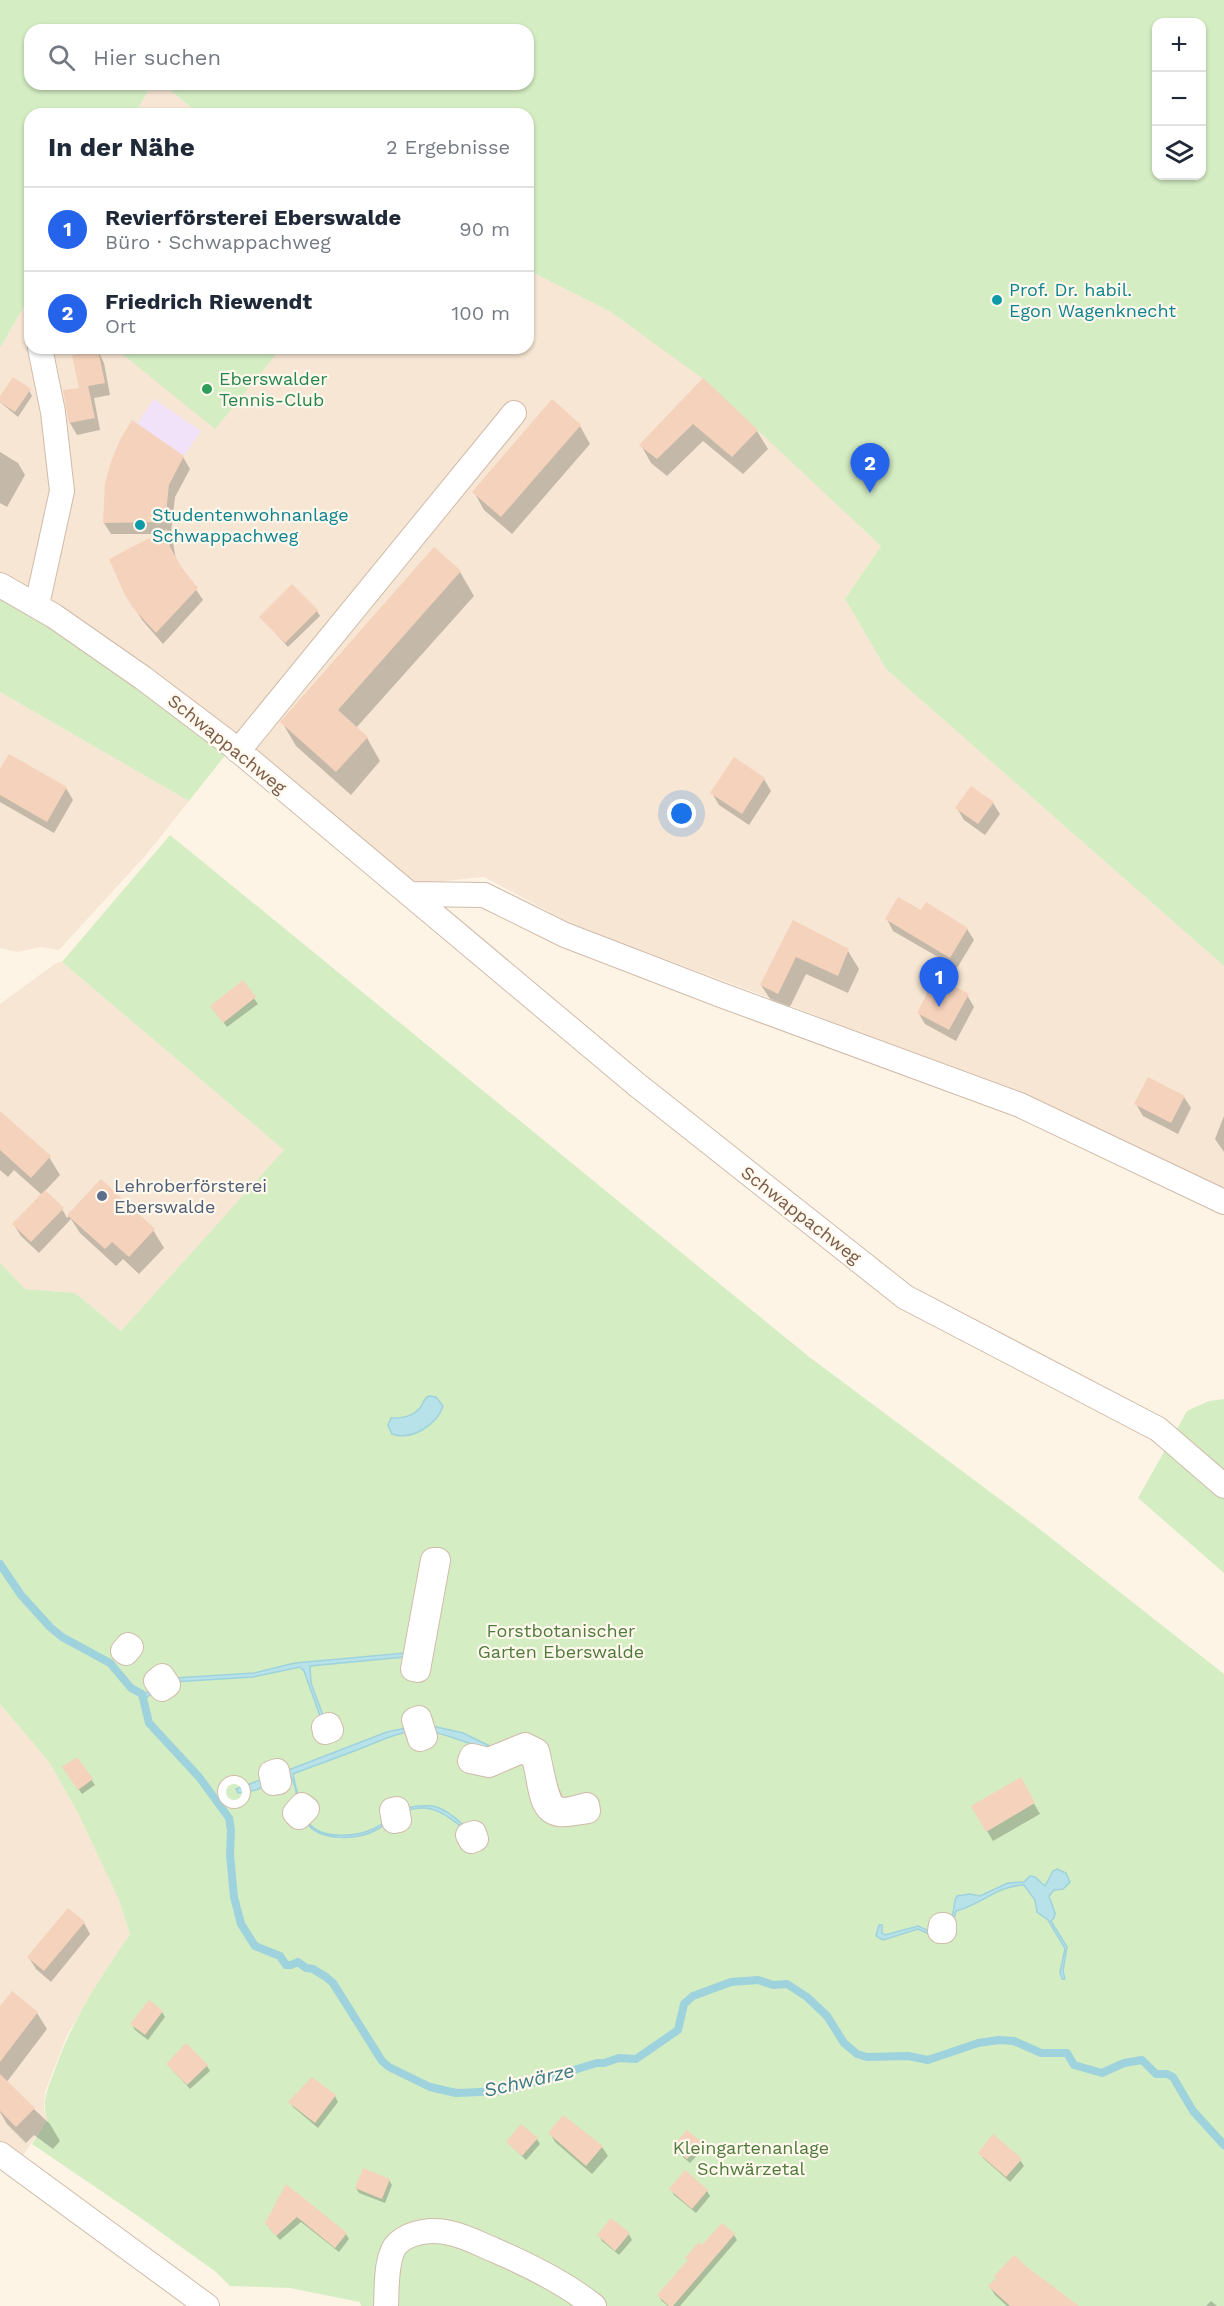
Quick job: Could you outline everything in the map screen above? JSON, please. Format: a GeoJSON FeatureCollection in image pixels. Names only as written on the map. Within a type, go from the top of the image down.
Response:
{"type":"FeatureCollection","features":[{"type":"Feature","properties":{"kind":"street"},"geometry":{"type":"LineString","coordinates":[[37,605],[62,491],[53,412],[41,354]]}},
{"type":"Feature","properties":{"kind":"street"},"geometry":{"type":"LineString","coordinates":[[238,751],[514,413]]}},
{"type":"Feature","properties":{"kind":"street","name":"Schwappachweg"},"geometry":{"type":"LineString","coordinates":[[0,585],[37,605],[143,678],[238,751],[636,1084],[905,1297],[1158,1429],[1224,1486]]}},
{"type":"Feature","properties":{"kind":"street"},"geometry":{"type":"LineString","coordinates":[[410,894],[484,894],[565,935],[1020,1105],[1224,1202]]}},
{"type":"Feature","properties":{"kind":"street"},"geometry":{"type":"LineString","coordinates":[[520,1746],[530,1747],[537,1751],[551,1803],[557,1808],[564,1809],[587,1805],[588,1810],[561,1814],[549,1809],[542,1798],[531,1753],[519,1752],[486,1765],[470,1761],[472,1755],[488,1760],[520,1746]]}},
{"type":"Feature","properties":{"kind":"street"},"geometry":{"type":"LineString","coordinates":[[0,2154],[207,2306]]}},
{"type":"Feature","properties":{"kind":"street"},"geometry":{"type":"LineString","coordinates":[[386,2306],[387,2276],[394,2248],[410,2236],[430,2231],[450,2233],[512,2258],[574,2290],[594,2306]]}},
{"type":"Feature","properties":{"kind":"shaded area"},"geometry":{"type":"Polygon","coordinates":[[[149,90],[170,90],[192,108],[138,108],[149,90]]]}},
{"type":"Feature","properties":{"kind":"shaded area"},"geometry":{"type":"Polygon","coordinates":[[[534,273],[611,312],[703,378],[881,546],[845,599],[886,669],[1224,966],[1224,1189],[1109,1133],[794,1007],[576,926],[484,877],[414,884],[135,657],[35,593],[0,574],[0,348],[24,306],[24,354],[534,354],[534,273]]]}},
{"type":"Feature","properties":{"kind":"shaded area"},"geometry":{"type":"Polygon","coordinates":[[[154,399],[201,431],[184,456],[137,424],[154,399]]]}},
{"type":"Feature","properties":{"kind":"shaded area"},"geometry":{"type":"Polygon","coordinates":[[[0,692],[189,801],[145,856],[59,950],[41,947],[17,952],[0,948],[0,692]]]}},
{"type":"Feature","properties":{"kind":"shaded area"},"geometry":{"type":"Polygon","coordinates":[[[62,962],[284,1150],[121,1331],[75,1293],[25,1289],[0,1263],[0,1004],[56,963],[62,962]]]}},
{"type":"Feature","properties":{"kind":"shaded area"},"geometry":{"type":"Polygon","coordinates":[[[0,1704],[49,1762],[77,1811],[119,1900],[130,1934],[67,2035],[45,2092],[44,2110],[47,2120],[16,2166],[0,2154],[0,1704]]]}},
{"type":"Feature","properties":{"kind":"green space"},"geometry":{"type":"Polygon","coordinates":[[[0,0],[1224,0],[1224,966],[886,669],[845,599],[881,546],[702,378],[611,312],[534,273],[534,108],[192,108],[170,90],[534,90],[534,24],[24,24],[24,90],[149,90],[138,108],[24,108],[24,306],[0,348],[0,0]]]}},
{"type":"Feature","properties":{"kind":"green space","name":"Eberswalder Tennis-Club"},"geometry":{"type":"Polygon","coordinates":[[[122,354],[276,354],[215,429],[122,354]]]}},
{"type":"Feature","properties":{"kind":"green space"},"geometry":{"type":"Polygon","coordinates":[[[0,596],[104,662],[227,753],[189,801],[0,692],[0,596]]]}},
{"type":"Feature","properties":{"kind":"green space","name":"Forstbotanischer Garten Eberswalde"},"geometry":{"type":"Polygon","coordinates":[[[170,835],[808,1356],[1037,1527],[1224,1674],[1224,2306],[361,2306],[360,2302],[290,2288],[230,2286],[216,2272],[138,2216],[32,2144],[47,2120],[45,2106],[47,2093],[63,2049],[98,1982],[130,1934],[119,1900],[77,1811],[49,1762],[0,1704],[0,1263],[25,1289],[75,1293],[121,1331],[284,1150],[62,962],[170,835]]]}},
{"type":"Feature","properties":{"kind":"green space"},"geometry":{"type":"Polygon","coordinates":[[[1224,1399],[1224,1573],[1138,1498],[1187,1411],[1209,1401],[1224,1399]]]}},
{"type":"Feature","properties":{"kind":"water"},"geometry":{"type":"Polygon","coordinates":[[[429,1396],[436,1397],[443,1406],[435,1419],[415,1433],[399,1436],[392,1434],[388,1425],[391,1418],[414,1413],[429,1396]]]}},
{"type":"Feature","properties":{"kind":"water"},"geometry":{"type":"Polygon","coordinates":[[[416,1652],[415,1656],[310,1666],[311,1683],[327,1726],[324,1727],[304,1671],[300,1667],[253,1677],[172,1682],[157,1688],[144,1700],[143,1696],[155,1685],[175,1678],[254,1673],[295,1663],[416,1652]]]}},
{"type":"Feature","properties":{"kind":"water"},"geometry":{"type":"Polygon","coordinates":[[[424,1724],[463,1733],[492,1747],[425,1731],[407,1732],[389,1737],[293,1774],[303,1811],[314,1828],[329,1834],[348,1835],[366,1832],[405,1809],[420,1806],[436,1807],[445,1811],[466,1827],[466,1830],[440,1812],[422,1808],[409,1810],[376,1830],[359,1836],[330,1836],[313,1829],[303,1817],[290,1775],[256,1790],[238,1793],[236,1789],[387,1732],[424,1724]]]}},
{"type":"Feature","properties":{"kind":"water"},"geometry":{"type":"Polygon","coordinates":[[[1057,1869],[1066,1873],[1070,1882],[1063,1889],[1054,1890],[1049,1896],[1055,1913],[1051,1921],[1067,1947],[1063,1971],[1065,1979],[1062,1979],[1060,1972],[1065,1949],[1048,1920],[1037,1912],[1035,1900],[1024,1885],[1006,1888],[956,1911],[953,1922],[931,1935],[918,1929],[883,1940],[876,1936],[879,1925],[882,1925],[882,1933],[885,1935],[918,1926],[931,1932],[951,1918],[957,1896],[970,1894],[980,1896],[1008,1883],[1024,1882],[1030,1876],[1035,1877],[1045,1886],[1053,1871],[1057,1869]]]}},
{"type":"Feature","properties":{"kind":"building"},"geometry":{"type":"Polygon","coordinates":[[[99,354],[105,383],[88,386],[95,418],[69,423],[63,390],[79,388],[72,355],[99,354]]]}},
{"type":"Feature","properties":{"kind":"building"},"geometry":{"type":"Polygon","coordinates":[[[13,377],[31,389],[15,412],[0,402],[0,396],[13,377]]]}},
{"type":"Feature","properties":{"kind":"building"},"geometry":{"type":"Polygon","coordinates":[[[703,378],[758,430],[732,457],[693,424],[657,459],[639,445],[703,378]]]}},
{"type":"Feature","properties":{"kind":"building"},"geometry":{"type":"Polygon","coordinates":[[[552,399],[581,425],[501,517],[472,492],[552,399]]]}},
{"type":"Feature","properties":{"kind":"building"},"geometry":{"type":"Polygon","coordinates":[[[132,420],[184,456],[169,485],[165,522],[103,523],[105,483],[120,440],[132,420]]]}},
{"type":"Feature","properties":{"kind":"building"},"geometry":{"type":"Polygon","coordinates":[[[167,529],[170,547],[182,568],[198,588],[156,633],[133,608],[109,559],[167,529]]]}},
{"type":"Feature","properties":{"kind":"building"},"geometry":{"type":"Polygon","coordinates":[[[434,547],[461,571],[338,710],[368,737],[336,772],[280,722],[434,547]]]}},
{"type":"Feature","properties":{"kind":"building"},"geometry":{"type":"Polygon","coordinates":[[[292,584],[318,610],[285,643],[259,617],[292,584]]]}},
{"type":"Feature","properties":{"kind":"building"},"geometry":{"type":"Polygon","coordinates":[[[9,754],[67,787],[47,822],[0,795],[0,769],[9,754]]]}},
{"type":"Feature","properties":{"kind":"building"},"geometry":{"type":"Polygon","coordinates":[[[734,757],[765,778],[742,814],[710,793],[734,757]]]}},
{"type":"Feature","properties":{"kind":"building"},"geometry":{"type":"Polygon","coordinates":[[[971,786],[994,802],[978,824],[955,808],[971,786]]]}},
{"type":"Feature","properties":{"kind":"building"},"geometry":{"type":"Polygon","coordinates":[[[898,897],[921,910],[926,902],[968,928],[950,958],[885,919],[898,897]]]}},
{"type":"Feature","properties":{"kind":"building"},"geometry":{"type":"Polygon","coordinates":[[[793,920],[849,949],[838,976],[796,957],[778,994],[760,985],[793,920]]]}},
{"type":"Feature","properties":{"kind":"building"},"geometry":{"type":"Polygon","coordinates":[[[936,976],[969,994],[949,1030],[917,1013],[936,976]]]}},
{"type":"Feature","properties":{"kind":"building"},"geometry":{"type":"Polygon","coordinates":[[[243,980],[256,997],[223,1023],[210,1006],[243,980]]]}},
{"type":"Feature","properties":{"kind":"building"},"geometry":{"type":"Polygon","coordinates":[[[1148,1077],[1185,1096],[1171,1123],[1134,1104],[1148,1077]]]}},
{"type":"Feature","properties":{"kind":"building"},"geometry":{"type":"Polygon","coordinates":[[[0,1111],[51,1156],[31,1178],[0,1150],[0,1111]]]}},
{"type":"Feature","properties":{"kind":"building"},"geometry":{"type":"Polygon","coordinates":[[[101,1179],[155,1229],[129,1257],[112,1242],[105,1249],[67,1215],[101,1179]]]}},
{"type":"Feature","properties":{"kind":"building"},"geometry":{"type":"Polygon","coordinates":[[[45,1190],[64,1208],[31,1242],[12,1224],[45,1190]]]}},
{"type":"Feature","properties":{"kind":"building"},"geometry":{"type":"Polygon","coordinates":[[[77,1757],[93,1779],[78,1790],[62,1767],[77,1757]]]}},
{"type":"Feature","properties":{"kind":"building"},"geometry":{"type":"Polygon","coordinates":[[[1021,1777],[1035,1803],[986,1832],[971,1806],[1021,1777]]]}},
{"type":"Feature","properties":{"kind":"building"},"geometry":{"type":"Polygon","coordinates":[[[68,1908],[85,1922],[44,1971],[27,1957],[68,1908]]]}},
{"type":"Feature","properties":{"kind":"building"},"geometry":{"type":"Polygon","coordinates":[[[12,1991],[38,2012],[0,2062],[0,2006],[12,1991]]]}},
{"type":"Feature","properties":{"kind":"building"},"geometry":{"type":"Polygon","coordinates":[[[149,2000],[163,2011],[145,2035],[130,2024],[149,2000]]]}},
{"type":"Feature","properties":{"kind":"building"},"geometry":{"type":"Polygon","coordinates":[[[186,2043],[208,2065],[187,2085],[166,2064],[186,2043]]]}},
{"type":"Feature","properties":{"kind":"building"},"geometry":{"type":"Polygon","coordinates":[[[0,2074],[35,2108],[16,2127],[0,2111],[0,2074]]]}},
{"type":"Feature","properties":{"kind":"building"},"geometry":{"type":"Polygon","coordinates":[[[312,2077],[336,2095],[315,2123],[288,2102],[312,2077]]]}},
{"type":"Feature","properties":{"kind":"building"},"geometry":{"type":"Polygon","coordinates":[[[563,2115],[603,2146],[586,2166],[548,2133],[563,2115]]]}},
{"type":"Feature","properties":{"kind":"building"},"geometry":{"type":"Polygon","coordinates":[[[521,2124],[538,2138],[522,2156],[506,2142],[521,2124]]]}},
{"type":"Feature","properties":{"kind":"building"},"geometry":{"type":"Polygon","coordinates":[[[687,2130],[702,2142],[687,2159],[672,2147],[687,2130]]]}},
{"type":"Feature","properties":{"kind":"building"},"geometry":{"type":"Polygon","coordinates":[[[993,2134],[1022,2159],[1006,2177],[978,2153],[993,2134]]]}},
{"type":"Feature","properties":{"kind":"building"},"geometry":{"type":"Polygon","coordinates":[[[363,2168],[390,2179],[382,2199],[355,2188],[363,2168]]]}},
{"type":"Feature","properties":{"kind":"building"},"geometry":{"type":"Polygon","coordinates":[[[685,2170],[708,2190],[692,2209],[669,2189],[685,2170]]]}},
{"type":"Feature","properties":{"kind":"building"},"geometry":{"type":"Polygon","coordinates":[[[286,2184],[347,2233],[335,2248],[297,2217],[276,2236],[265,2223],[286,2184]]]}},
{"type":"Feature","properties":{"kind":"building"},"geometry":{"type":"Polygon","coordinates":[[[611,2218],[630,2233],[615,2251],[597,2235],[611,2218]]]}},
{"type":"Feature","properties":{"kind":"building"},"geometry":{"type":"Polygon","coordinates":[[[722,2223],[735,2234],[673,2306],[669,2306],[657,2295],[688,2260],[685,2258],[699,2242],[702,2245],[722,2223]]]}},
{"type":"Feature","properties":{"kind":"building"},"geometry":{"type":"Polygon","coordinates":[[[1014,2255],[1079,2306],[1010,2306],[988,2286],[996,2278],[994,2276],[1014,2255]]]}},
{"type":"Feature","properties":{"kind":"waterway","name":"Schwärze"},"geometry":{"type":"LineString","coordinates":[[0,1564],[21,1595],[50,1627],[62,1637],[110,1663],[131,1688],[142,1694],[149,1723],[199,1777],[229,1818],[234,1897],[241,1924],[255,1946],[280,1956],[286,1965],[298,1962],[326,1977],[333,1983],[382,2061],[389,2067],[430,2087],[456,2093],[504,2091],[597,2063],[619,2058],[636,2059],[678,2030],[684,2004],[693,1996],[731,1982],[758,1980],[773,1985],[787,1984],[807,1997],[827,2016],[844,2043],[857,2054],[867,2057],[908,2056],[928,2060],[978,2043],[999,2040],[1014,2041],[1041,2053],[1067,2053],[1074,2065],[1102,2073],[1124,2063],[1142,2060],[1156,2074],[1167,2074],[1173,2077],[1193,2111],[1224,2145]]}},
{"type":"Feature","properties":{"kind":"place","name":"Prof. Dr. habil. Egon Wagenknecht"},"geometry":{"type":"Point","coordinates":[997,300]}},
{"type":"Feature","properties":{"kind":"place","name":"Eberswalder Tennis-Club"},"geometry":{"type":"Point","coordinates":[207,389]}},
{"type":"Feature","properties":{"kind":"place","name":"Friedrich Riewendt"},"geometry":{"type":"Point","coordinates":[870,493]}},
{"type":"Feature","properties":{"kind":"place","name":"Studentenwohnanlage Schwappachweg"},"geometry":{"type":"Point","coordinates":[140,525]}},
{"type":"Feature","properties":{"kind":"place","name":"Revierförsterei Eberswalde"},"geometry":{"type":"Point","coordinates":[939,1007]}},
{"type":"Feature","properties":{"kind":"place","name":"Lehroberförsterei Eberswalde"},"geometry":{"type":"Point","coordinates":[102,1196]}},
{"type":"Feature","properties":{"kind":"park label","name":"Kleingartenanlage Schwärzetal"},"geometry":{"type":"Point","coordinates":[751,2158]}}]}
